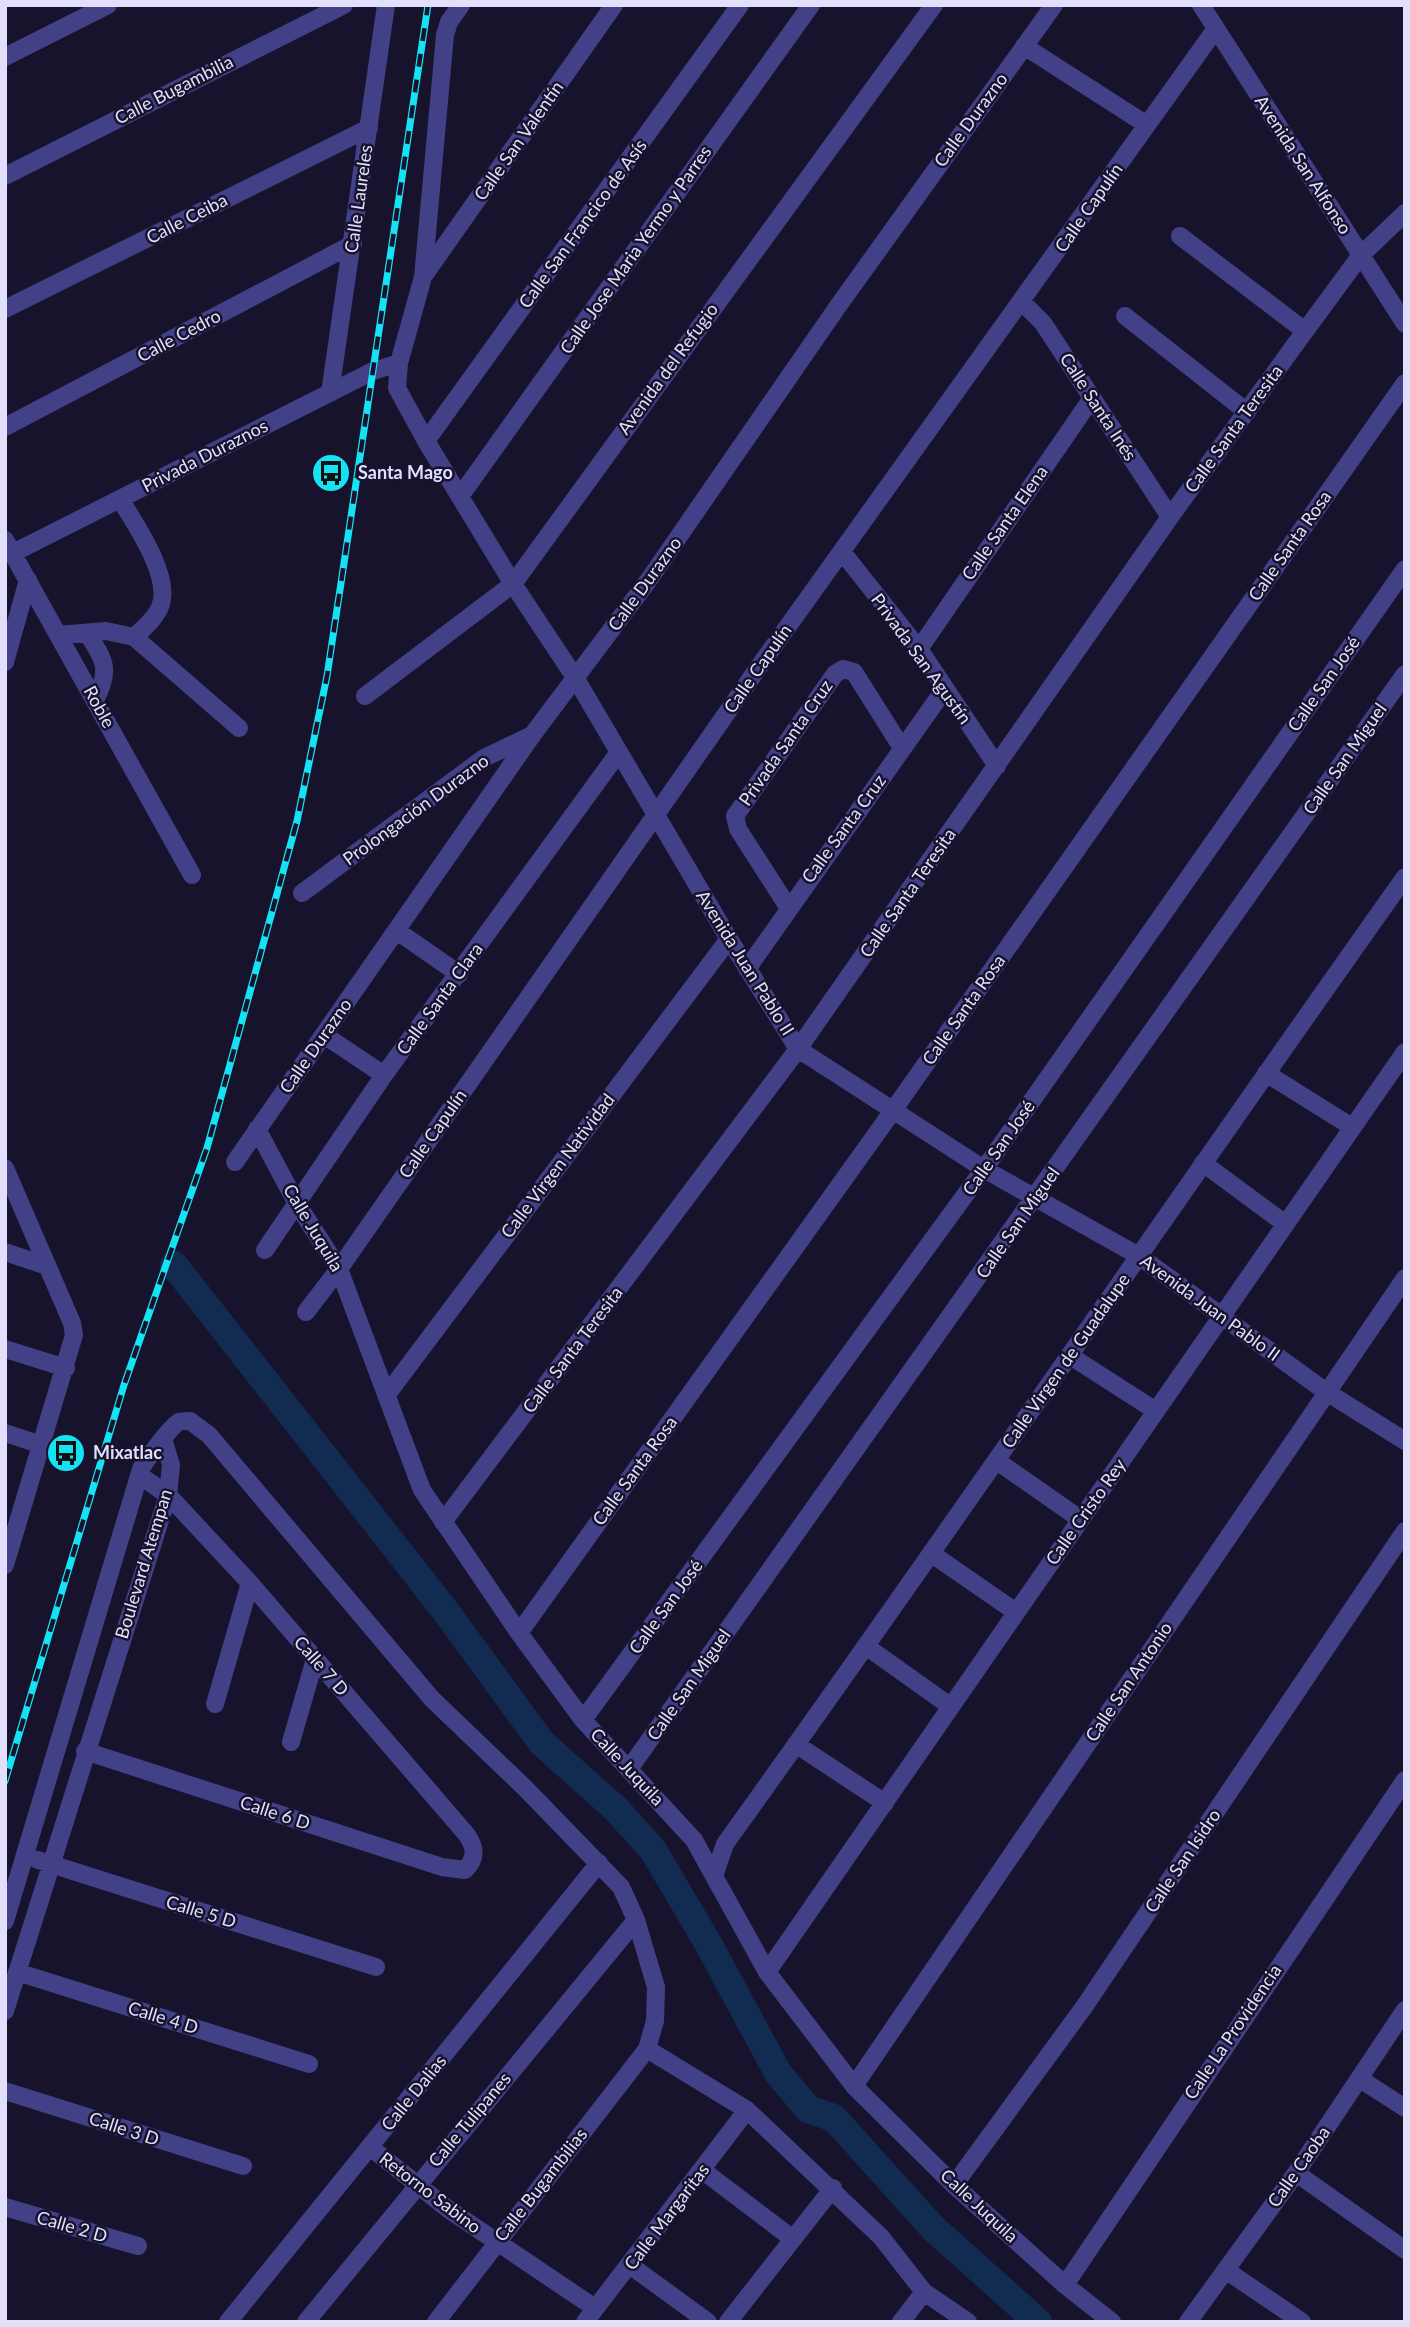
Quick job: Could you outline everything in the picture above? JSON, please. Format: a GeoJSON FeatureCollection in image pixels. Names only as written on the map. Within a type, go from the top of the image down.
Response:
{"type":"FeatureCollection","features":[{"type":"Feature","properties":{"kind":"street"},"geometry":{"type":"LineString","coordinates":[[5,57],[108,5]]}},
{"type":"Feature","properties":{"kind":"street","name":"Calle Bugambilia"},"geometry":{"type":"LineString","coordinates":[[5,176],[344,5]]}},
{"type":"Feature","properties":{"kind":"street","name":"Calle Laureles"},"geometry":{"type":"LineString","coordinates":[[330,393],[386,5]]}},
{"type":"Feature","properties":{"kind":"street"},"geometry":{"type":"LineString","coordinates":[[399,363],[423,276],[446,35],[449,22],[461,5]]}},
{"type":"Feature","properties":{"kind":"street","name":"Calle San Valentín"},"geometry":{"type":"LineString","coordinates":[[423,276],[614,5]]}},
{"type":"Feature","properties":{"kind":"street","name":"Calle San Francico de Asís"},"geometry":{"type":"LineString","coordinates":[[426,441],[740,5]]}},
{"type":"Feature","properties":{"kind":"street","name":"Calle Jose Maria Yermo y Parres"},"geometry":{"type":"LineString","coordinates":[[461,495],[811,5]]}},
{"type":"Feature","properties":{"kind":"street","name":"Avenida del Refugio"},"geometry":{"type":"LineString","coordinates":[[365,696],[513,584],[934,5]]}},
{"type":"Feature","properties":{"kind":"street","name":"Calle Durazno"},"geometry":{"type":"LineString","coordinates":[[235,1162],[533,734],[576,679],[1054,5]]}},
{"type":"Feature","properties":{"kind":"street","name":"Avenida San Alfonso"},"geometry":{"type":"LineString","coordinates":[[1201,5],[1405,324]]}},
{"type":"Feature","properties":{"kind":"street","name":"Calle Capulín"},"geometry":{"type":"LineString","coordinates":[[306,1312],[340,1269],[656,815],[1215,30]]}},
{"type":"Feature","properties":{"kind":"street"},"geometry":{"type":"LineString","coordinates":[[1024,46],[1147,125]]}},
{"type":"Feature","properties":{"kind":"street","name":"Calle Ceiba"},"geometry":{"type":"LineString","coordinates":[[5,309],[369,128]]}},
{"type":"Feature","properties":{"kind":"street","name":"Calle Santa Teresita"},"geometry":{"type":"LineString","coordinates":[[443,1522],[798,1049],[1170,517],[1305,331],[1361,255],[1405,213]]}},
{"type":"Feature","properties":{"kind":"street"},"geometry":{"type":"LineString","coordinates":[[1180,236],[1305,331]]}},
{"type":"Feature","properties":{"kind":"street","name":"Calle Cedro"},"geometry":{"type":"LineString","coordinates":[[5,427],[353,244]]}},
{"type":"Feature","properties":{"kind":"street","name":"Calle Santa Inés"},"geometry":{"type":"LineString","coordinates":[[1021,302],[1043,323],[1170,517]]}},
{"type":"Feature","properties":{"kind":"street"},"geometry":{"type":"LineString","coordinates":[[1125,316],[1247,412]]}},
{"type":"Feature","properties":{"kind":"street","name":"Avenida Juan Pablo II"},"geometry":{"type":"LineString","coordinates":[[399,363],[397,388],[426,441],[513,584],[576,679],[729,939],[798,1049],[984,1169],[1139,1256],[1325,1391],[1405,1441]]}},
{"type":"Feature","properties":{"kind":"street","name":"Privada Duraznos"},"geometry":{"type":"LineString","coordinates":[[9,546],[120,499],[373,371],[399,363]]}},
{"type":"Feature","properties":{"kind":"street","name":"Calle Santa Rosa"},"geometry":{"type":"LineString","coordinates":[[519,1633],[892,1111],[1405,383]]}},
{"type":"Feature","properties":{"kind":"street","name":"Calle Santa Elena"},"geometry":{"type":"LineString","coordinates":[[919,649],[1092,398]]}},
{"type":"Feature","properties":{"kind":"street"},"geometry":{"type":"LineString","coordinates":[[120,499],[151,554],[161,581],[162,603],[153,618],[134,637]]}},
{"type":"Feature","properties":{"kind":"street","name":"Roble"},"geometry":{"type":"LineString","coordinates":[[9,546],[192,875]]}},
{"type":"Feature","properties":{"kind":"street","name":"Privada San Agustín"},"geometry":{"type":"LineString","coordinates":[[843,553],[919,649],[997,766]]}},
{"type":"Feature","properties":{"kind":"street","name":"Calle San José"},"geometry":{"type":"LineString","coordinates":[[583,1720],[984,1169],[1405,569]]}},
{"type":"Feature","properties":{"kind":"street"},"geometry":{"type":"LineString","coordinates":[[5,662],[28,580]]}},
{"type":"Feature","properties":{"kind":"street"},"geometry":{"type":"LineString","coordinates":[[58,635],[120,632],[134,637],[239,728]]}},
{"type":"Feature","properties":{"kind":"street"},"geometry":{"type":"LineString","coordinates":[[87,633],[102,656],[106,678],[95,701]]}},
{"type":"Feature","properties":{"kind":"street","name":"Privada Santa Cruz"},"geometry":{"type":"LineString","coordinates":[[788,907],[738,830],[735,816],[835,674],[843,669],[854,671],[902,748]]}},
{"type":"Feature","properties":{"kind":"street","name":"Calle San Miguel"},"geometry":{"type":"LineString","coordinates":[[629,1769],[1405,674]]}},
{"type":"Feature","properties":{"kind":"street","name":"Calle Santa Cruz"},"geometry":{"type":"LineString","coordinates":[[747,969],[788,907],[944,690]]}},
{"type":"Feature","properties":{"kind":"street","name":"Prolongación Durazno"},"geometry":{"type":"LineString","coordinates":[[302,893],[484,758],[533,734]]}},
{"type":"Feature","properties":{"kind":"street","name":"Calle Santa Clara"},"geometry":{"type":"LineString","coordinates":[[265,1250],[384,1075],[619,752]]}},
{"type":"Feature","properties":{"kind":"street","name":"Calle Virgen de Guadalupe"},"geometry":{"type":"LineString","coordinates":[[714,1876],[725,1844],[1072,1357],[1203,1163],[1405,877]]}},
{"type":"Feature","properties":{"kind":"street"},"geometry":{"type":"LineString","coordinates":[[397,931],[459,974]]}},
{"type":"Feature","properties":{"kind":"street","name":"Calle Virgen Natividad"},"geometry":{"type":"LineString","coordinates":[[388,1393],[729,939]]}},
{"type":"Feature","properties":{"kind":"street"},"geometry":{"type":"LineString","coordinates":[[324,1035],[384,1075]]}},
{"type":"Feature","properties":{"kind":"street","name":"Calle Cristo Rey"},"geometry":{"type":"LineString","coordinates":[[767,1972],[1405,1052]]}},
{"type":"Feature","properties":{"kind":"street"},"geometry":{"type":"LineString","coordinates":[[1266,1073],[1352,1127]]}},
{"type":"Feature","properties":{"kind":"street","name":"Calle Juquila"},"geometry":{"type":"LineString","coordinates":[[257,1129],[297,1204],[340,1269],[422,1490],[519,1633],[583,1720],[694,1840],[767,1972],[854,2087],[954,2185],[1065,2286],[1112,2322]]}},
{"type":"Feature","properties":{"kind":"street"},"geometry":{"type":"LineString","coordinates":[[1203,1163],[1284,1223]]}},
{"type":"Feature","properties":{"kind":"street"},"geometry":{"type":"LineString","coordinates":[[5,1168],[72,1323],[73,1345],[42,1445],[11,1525],[5,1565]]}},
{"type":"Feature","properties":{"kind":"street"},"geometry":{"type":"LineString","coordinates":[[5,1252],[47,1266]]}},
{"type":"Feature","properties":{"kind":"street","name":"Calle San Antonio"},"geometry":{"type":"LineString","coordinates":[[854,2087],[1325,1391],[1405,1278]]}},
{"type":"Feature","properties":{"kind":"street"},"geometry":{"type":"LineString","coordinates":[[5,1349],[66,1368]]}},
{"type":"Feature","properties":{"kind":"street"},"geometry":{"type":"LineString","coordinates":[[1072,1357],[1156,1411]]}},
{"type":"Feature","properties":{"kind":"street"},"geometry":{"type":"LineString","coordinates":[[164,1442],[180,1421],[190,1421],[209,1435],[432,1699],[621,1887],[636,1920],[656,1987],[655,2021],[647,2049],[747,2110],[833,2188],[881,2237],[924,2292],[968,2322]]}},
{"type":"Feature","properties":{"kind":"street"},"geometry":{"type":"LineString","coordinates":[[5,1433],[42,1445]]}},
{"type":"Feature","properties":{"kind":"street","name":"Boulevard Atempan"},"geometry":{"type":"LineString","coordinates":[[5,1922],[139,1475],[146,1458],[164,1442],[171,1465],[167,1495],[5,2011]]}},
{"type":"Feature","properties":{"kind":"street"},"geometry":{"type":"LineString","coordinates":[[997,1461],[1080,1519]]}},
{"type":"Feature","properties":{"kind":"street","name":"Calle 7 D"},"geometry":{"type":"LineString","coordinates":[[139,1475],[167,1495],[250,1583],[467,1835],[475,1853],[472,1863],[465,1870]]}},
{"type":"Feature","properties":{"kind":"street","name":"Calle San Isidro"},"geometry":{"type":"LineString","coordinates":[[954,2185],[1084,2007],[1405,1531]]}},
{"type":"Feature","properties":{"kind":"street"},"geometry":{"type":"LineString","coordinates":[[932,1554],[1016,1612]]}},
{"type":"Feature","properties":{"kind":"street"},"geometry":{"type":"LineString","coordinates":[[215,1704],[250,1583]]}},
{"type":"Feature","properties":{"kind":"street"},"geometry":{"type":"LineString","coordinates":[[867,1647],[950,1706]]}},
{"type":"Feature","properties":{"kind":"street"},"geometry":{"type":"LineString","coordinates":[[291,1742],[315,1658]]}},
{"type":"Feature","properties":{"kind":"street"},"geometry":{"type":"LineString","coordinates":[[797,1745],[885,1802]]}},
{"type":"Feature","properties":{"kind":"street","name":"Calle 6 D"},"geometry":{"type":"LineString","coordinates":[[85,1751],[442,1867],[465,1870]]}},
{"type":"Feature","properties":{"kind":"street","name":"Calle La Providencia"},"geometry":{"type":"LineString","coordinates":[[1065,2286],[1405,1780]]}},
{"type":"Feature","properties":{"kind":"street"},"geometry":{"type":"LineString","coordinates":[[694,1840],[725,1844]]}},
{"type":"Feature","properties":{"kind":"street","name":"Calle 5 D"},"geometry":{"type":"LineString","coordinates":[[25,1856],[376,1967]]}},
{"type":"Feature","properties":{"kind":"street","name":"Calle Dalias"},"geometry":{"type":"LineString","coordinates":[[228,2322],[599,1863]]}},
{"type":"Feature","properties":{"kind":"street","name":"Calle Tulipanes"},"geometry":{"type":"LineString","coordinates":[[306,2322],[636,1920]]}},
{"type":"Feature","properties":{"kind":"street","name":"Calle 4 D"},"geometry":{"type":"LineString","coordinates":[[18,1972],[309,2064]]}},
{"type":"Feature","properties":{"kind":"street","name":"Calle Caoba"},"geometry":{"type":"LineString","coordinates":[[1188,2322],[1296,2173],[1405,2010]]}},
{"type":"Feature","properties":{"kind":"street","name":"Calle Bugambilias"},"geometry":{"type":"LineString","coordinates":[[436,2322],[647,2049]]}},
{"type":"Feature","properties":{"kind":"street"},"geometry":{"type":"LineString","coordinates":[[1360,2079],[1405,2108]]}},
{"type":"Feature","properties":{"kind":"street","name":"Calle 3 D"},"geometry":{"type":"LineString","coordinates":[[5,2091],[243,2166]]}},
{"type":"Feature","properties":{"kind":"street","name":"Calle Margaritas"},"geometry":{"type":"LineString","coordinates":[[590,2315],[631,2266],[747,2110]]}},
{"type":"Feature","properties":{"kind":"street","name":"Retorno Sabino"},"geometry":{"type":"LineString","coordinates":[[370,2147],[590,2315]]}},
{"type":"Feature","properties":{"kind":"street"},"geometry":{"type":"LineString","coordinates":[[702,2170],[793,2239]]}},
{"type":"Feature","properties":{"kind":"street"},"geometry":{"type":"LineString","coordinates":[[1296,2173],[1405,2250]]}},
{"type":"Feature","properties":{"kind":"street"},"geometry":{"type":"LineString","coordinates":[[728,2322],[833,2188]]}},
{"type":"Feature","properties":{"kind":"street","name":"Calle 2 D"},"geometry":{"type":"LineString","coordinates":[[5,2207],[138,2246]]}},
{"type":"Feature","properties":{"kind":"street"},"geometry":{"type":"LineString","coordinates":[[631,2266],[708,2322]]}},
{"type":"Feature","properties":{"kind":"street"},"geometry":{"type":"LineString","coordinates":[[1227,2271],[1302,2322]]}},
{"type":"Feature","properties":{"kind":"street"},"geometry":{"type":"LineString","coordinates":[[901,2322],[924,2292]]}},
{"type":"Feature","properties":{"kind":"waterway"},"geometry":{"type":"LineString","coordinates":[[174,1265],[447,1613],[542,1743],[616,1809],[653,1850],[709,1945],[778,2073],[808,2109],[834,2118],[933,2228],[1038,2322]]}},
{"type":"Feature","properties":{"kind":"railway"},"geometry":{"type":"LineString","coordinates":[[5,1781],[124,1385],[207,1148],[297,821],[327,676],[428,5]]}},
{"type":"Feature","properties":{"kind":"place","name":"Santa Mago"},"geometry":{"type":"Point","coordinates":[331,473]}},
{"type":"Feature","properties":{"kind":"place","name":"Mixatlac"},"geometry":{"type":"Point","coordinates":[66,1453]}}]}
